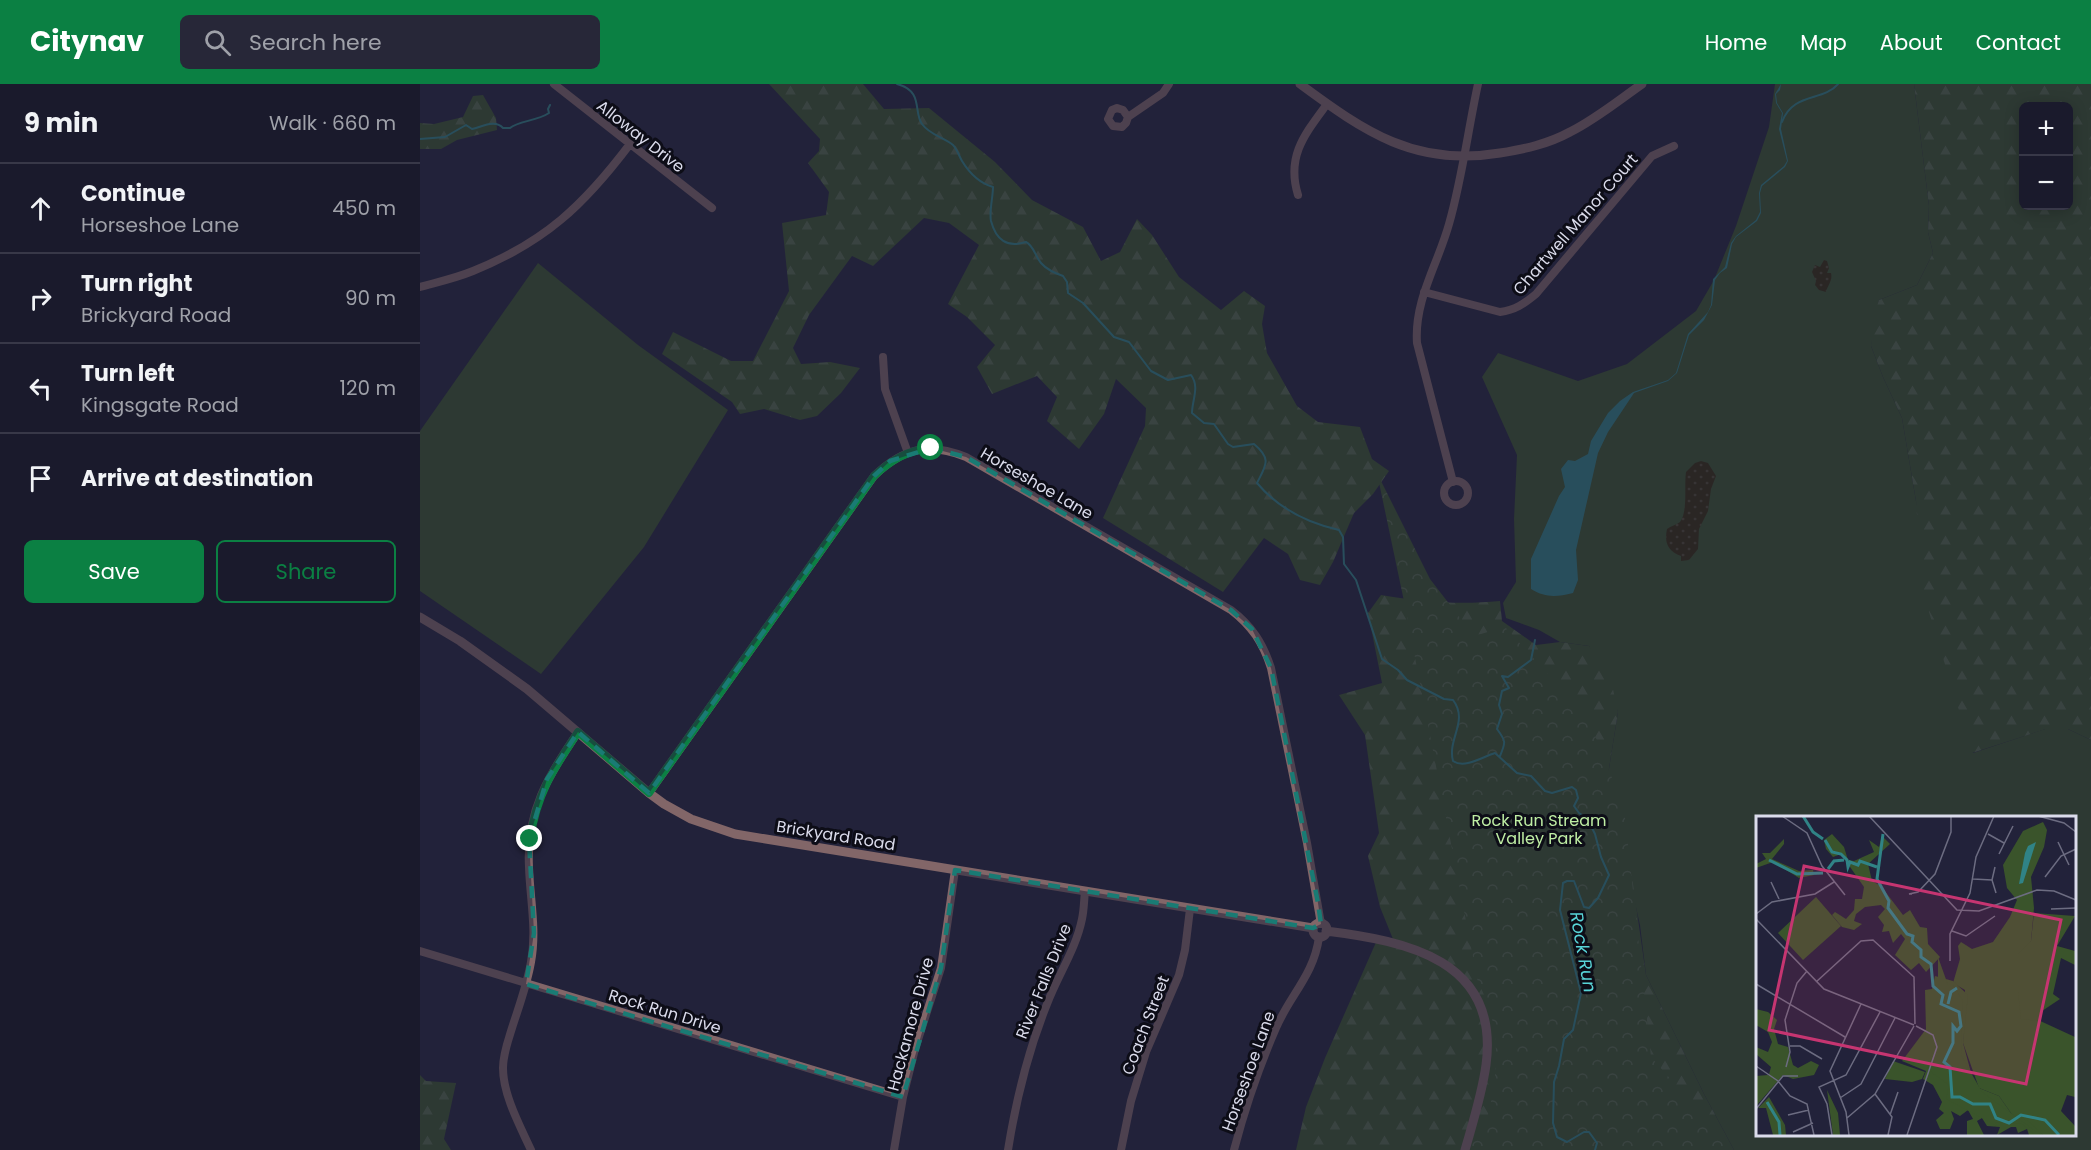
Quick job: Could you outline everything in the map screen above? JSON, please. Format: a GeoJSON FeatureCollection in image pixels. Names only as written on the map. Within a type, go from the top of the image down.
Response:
{"type":"FeatureCollection","features":[{"type":"Feature","properties":{"kind":"street","name":"Alloway Drive"},"geometry":{"type":"LineString","coordinates":[[554,84],[712,208]]}},
{"type":"Feature","properties":{"kind":"street"},"geometry":{"type":"LineString","coordinates":[[1128,117],[1163,93],[1169,84]]}},
{"type":"Feature","properties":{"kind":"street"},"geometry":{"type":"LineString","coordinates":[[1300,84],[1374,134],[1430,154],[1463,157],[1476,157],[1542,145],[1588,122],[1642,84]]}},
{"type":"Feature","properties":{"kind":"street"},"geometry":{"type":"LineString","coordinates":[[1453,482],[1417,343],[1417,316],[1449,224],[1478,84]]}},
{"type":"Feature","properties":{"kind":"street"},"geometry":{"type":"LineString","coordinates":[[1298,195],[1293,178],[1295,157],[1308,131],[1327,104]]}},
{"type":"Feature","properties":{"kind":"street"},"geometry":{"type":"LineString","coordinates":[[420,287],[471,272],[498,261],[549,230],[580,204],[605,178],[630,144]]}},
{"type":"Feature","properties":{"kind":"street","name":"Chartwell Manor Court"},"geometry":{"type":"LineString","coordinates":[[1424,292],[1500,312],[1522,306],[1536,294],[1652,156],[1674,146]]}},
{"type":"Feature","properties":{"kind":"street"},"geometry":{"type":"LineString","coordinates":[[883,357],[885,389],[908,453]]}},
{"type":"Feature","properties":{"kind":"street","name":"Horseshoe Lane"},"geometry":{"type":"LineString","coordinates":[[649,793],[874,476],[890,461],[917,449],[931,448],[950,451],[966,458],[1231,610],[1252,628],[1264,647],[1271,668],[1312,873],[1320,930],[1312,967],[1276,1027],[1246,1106],[1234,1150]]}},
{"type":"Feature","properties":{"kind":"street","name":"Brickyard Road"},"geometry":{"type":"LineString","coordinates":[[420,617],[460,641],[527,689],[649,793],[691,819],[735,834],[1366,937],[1421,951],[1447,964],[1464,978],[1475,994],[1483,1012],[1486,1034],[1486,1063],[1479,1100],[1465,1150]]}},
{"type":"Feature","properties":{"kind":"street"},"geometry":{"type":"LineString","coordinates":[[531,1150],[512,1108],[503,1068],[505,1053],[532,960],[534,933],[529,866],[532,825],[548,779],[578,732]]}},
{"type":"Feature","properties":{"kind":"street","name":"Hackamore Drive"},"geometry":{"type":"LineString","coordinates":[[894,1150],[903,1097],[915,1049],[941,968],[955,870]]}},
{"type":"Feature","properties":{"kind":"street","name":"River Falls Drive"},"geometry":{"type":"LineString","coordinates":[[1008,1150],[1015,1106],[1029,1053],[1047,1002],[1078,936],[1083,916],[1085,891]]}},
{"type":"Feature","properties":{"kind":"street","name":"Coach Street"},"geometry":{"type":"LineString","coordinates":[[1121,1150],[1131,1101],[1146,1053],[1179,975],[1185,950],[1190,909]]}},
{"type":"Feature","properties":{"kind":"street","name":"Rock Run Drive"},"geometry":{"type":"LineString","coordinates":[[420,951],[771,1055],[903,1097]]}},
{"type":"Feature","properties":{"kind":"highlighted area"},"geometry":{"type":"Polygon","coordinates":[[[931,448],[966,457],[1231,610],[1252,629],[1271,668],[1318,903],[1321,924],[1313,928],[955,870],[941,968],[903,1097],[526,984],[534,933],[529,839],[547,779],[578,732],[649,793],[874,476],[890,461],[931,448]]]}},
{"type":"Feature","properties":{"kind":"green space"},"geometry":{"type":"Polygon","coordinates":[[[769,84],[863,84],[884,109],[929,108],[995,162],[1032,200],[1083,227],[1101,261],[1120,252],[1137,219],[1152,235],[1179,277],[1221,310],[1244,291],[1265,306],[1262,324],[1267,353],[1297,406],[1318,422],[1360,427],[1372,459],[1389,471],[1373,494],[1354,513],[1333,562],[1320,585],[1300,580],[1288,554],[1264,538],[1223,592],[1103,518],[1145,426],[1146,408],[1116,379],[1104,414],[1079,449],[1047,421],[1057,397],[1037,376],[992,394],[977,367],[995,345],[967,317],[948,304],[979,245],[949,223],[924,218],[873,266],[852,256],[809,315],[793,348],[801,364],[830,362],[860,368],[841,393],[817,416],[800,420],[764,409],[740,414],[732,402],[662,354],[673,332],[731,361],[753,361],[789,291],[782,223],[826,215],[829,192],[808,163],[819,151],[820,139],[769,84]]]}},
{"type":"Feature","properties":{"kind":"green space"},"geometry":{"type":"Polygon","coordinates":[[[1775,84],[1914,84],[1929,206],[1928,232],[1933,253],[1917,285],[1879,300],[1871,346],[1902,418],[1916,501],[1973,753],[2045,729],[2068,729],[2091,740],[2091,1150],[1734,1150],[1646,975],[1640,925],[1607,781],[1618,712],[1589,646],[1560,642],[1539,630],[1506,618],[1503,603],[1516,582],[1514,519],[1517,455],[1482,377],[1498,353],[1578,381],[1627,364],[1696,311],[1714,280],[1736,226],[1769,127],[1775,84]]]}},
{"type":"Feature","properties":{"kind":"green space"},"geometry":{"type":"Polygon","coordinates":[[[1914,84],[2091,84],[2091,740],[2068,729],[2046,729],[1972,753],[1922,589],[1916,501],[1902,418],[1871,346],[1872,322],[1879,300],[1917,285],[1933,253],[1928,232],[1929,206],[1914,84]]]}},
{"type":"Feature","properties":{"kind":"green space"},"geometry":{"type":"Polygon","coordinates":[[[483,95],[496,118],[497,130],[457,140],[441,149],[420,149],[420,123],[434,124],[463,117],[473,96],[483,95]]]}},
{"type":"Feature","properties":{"kind":"green space"},"geometry":{"type":"Polygon","coordinates":[[[538,263],[638,345],[728,410],[644,547],[541,674],[420,591],[420,431],[538,263]]]}},
{"type":"Feature","properties":{"kind":"green space","name":"Rock Run Stream Valley Park"},"geometry":{"type":"Polygon","coordinates":[[[1377,473],[1430,579],[1474,636],[1505,627],[1588,718],[1624,808],[1651,1057],[1733,1150],[1468,1150],[1474,1129],[1484,1132],[1489,1113],[1495,1075],[1495,1038],[1487,1001],[1478,983],[1377,473]]]}},
{"type":"Feature","properties":{"kind":"green space"},"geometry":{"type":"Polygon","coordinates":[[[1381,595],[1440,602],[1500,601],[1502,621],[1536,645],[1560,642],[1589,646],[1609,671],[1618,712],[1607,781],[1630,863],[1646,975],[1734,1150],[1296,1150],[1306,1107],[1377,940],[1395,944],[1380,907],[1368,856],[1379,833],[1365,735],[1339,695],[1382,683],[1368,613],[1381,595]]]}},
{"type":"Feature","properties":{"kind":"green space"},"geometry":{"type":"Polygon","coordinates":[[[420,1075],[426,1081],[456,1083],[444,1139],[451,1150],[420,1150],[420,1075]]]}},
{"type":"Feature","properties":{"kind":"sand"},"geometry":{"type":"Polygon","coordinates":[[[1824,260],[1827,261],[1829,268],[1827,273],[1831,273],[1831,281],[1826,292],[1819,290],[1815,285],[1816,281],[1812,272],[1815,265],[1820,267],[1824,260]]]}},
{"type":"Feature","properties":{"kind":"sand"},"geometry":{"type":"Polygon","coordinates":[[[1701,461],[1708,463],[1716,476],[1711,489],[1708,511],[1699,529],[1698,549],[1689,560],[1681,561],[1681,556],[1668,546],[1667,529],[1680,522],[1682,518],[1685,505],[1686,472],[1695,463],[1701,461]]]}},
{"type":"Feature","properties":{"kind":"shaded area"},"geometry":{"type":"Polygon","coordinates":[[[1781,84],[1776,94],[1777,103],[1783,113],[1781,129],[1788,161],[1785,167],[1762,186],[1761,213],[1757,221],[1736,237],[1732,244],[1727,268],[1715,280],[1712,305],[1704,320],[1689,335],[1677,373],[1668,381],[1634,393],[1608,432],[1598,453],[1576,550],[1578,580],[1573,593],[1551,596],[1536,592],[1531,589],[1531,559],[1565,487],[1561,469],[1568,460],[1575,461],[1588,454],[1591,441],[1608,413],[1620,401],[1633,392],[1668,380],[1676,373],[1688,334],[1708,312],[1711,305],[1713,279],[1725,267],[1731,243],[1736,236],[1756,220],[1760,212],[1759,193],[1761,185],[1787,161],[1779,129],[1782,113],[1776,103],[1775,94],[1781,84]]]}},
{"type":"Feature","properties":{"kind":"waterway","name":"Rock Run"},"geometry":{"type":"LineString","coordinates":[[897,84],[911,92],[916,102],[919,119],[925,128],[953,145],[972,174],[983,183],[993,187],[991,217],[993,228],[999,238],[1008,243],[1026,242],[1029,244],[1043,265],[1063,276],[1067,282],[1068,293],[1083,303],[1114,337],[1129,342],[1151,371],[1168,380],[1191,375],[1195,384],[1192,413],[1204,423],[1214,424],[1228,444],[1233,447],[1254,444],[1260,449],[1266,462],[1257,483],[1265,492],[1284,507],[1305,519],[1339,530],[1343,537],[1344,564],[1356,580],[1382,659],[1398,670],[1407,680],[1444,699],[1453,700],[1457,708],[1459,715],[1453,745],[1453,761],[1463,764],[1474,762],[1495,753],[1517,773],[1531,776],[1545,791],[1552,793],[1572,787],[1576,790],[1578,798],[1574,806],[1587,818],[1609,875],[1598,898],[1589,908],[1584,907],[1574,881],[1563,883],[1560,910],[1581,993],[1573,1030],[1564,1039],[1554,1082],[1553,1123],[1557,1137],[1567,1142],[1584,1132],[1589,1132],[1597,1143],[1595,1150]]}},
{"type":"Feature","properties":{"kind":"waterway"},"geometry":{"type":"LineString","coordinates":[[1782,122],[1793,106],[1832,90],[1838,84]]}},
{"type":"Feature","properties":{"kind":"waterway"},"geometry":{"type":"LineString","coordinates":[[420,139],[445,137],[466,125],[472,129],[492,124],[510,128],[549,113],[550,105]]}},
{"type":"Feature","properties":{"kind":"waterway"},"geometry":{"type":"LineString","coordinates":[[1500,756],[1504,742],[1497,729],[1502,714],[1499,705],[1502,691],[1509,688],[1502,676],[1508,677],[1531,660],[1535,640]]}},
{"type":"Feature","properties":{"kind":"route"},"geometry":{"type":"LineString","coordinates":[[530,839],[536,808],[548,779],[578,732],[649,793],[874,476],[890,461],[917,449],[931,448]]}}]}
